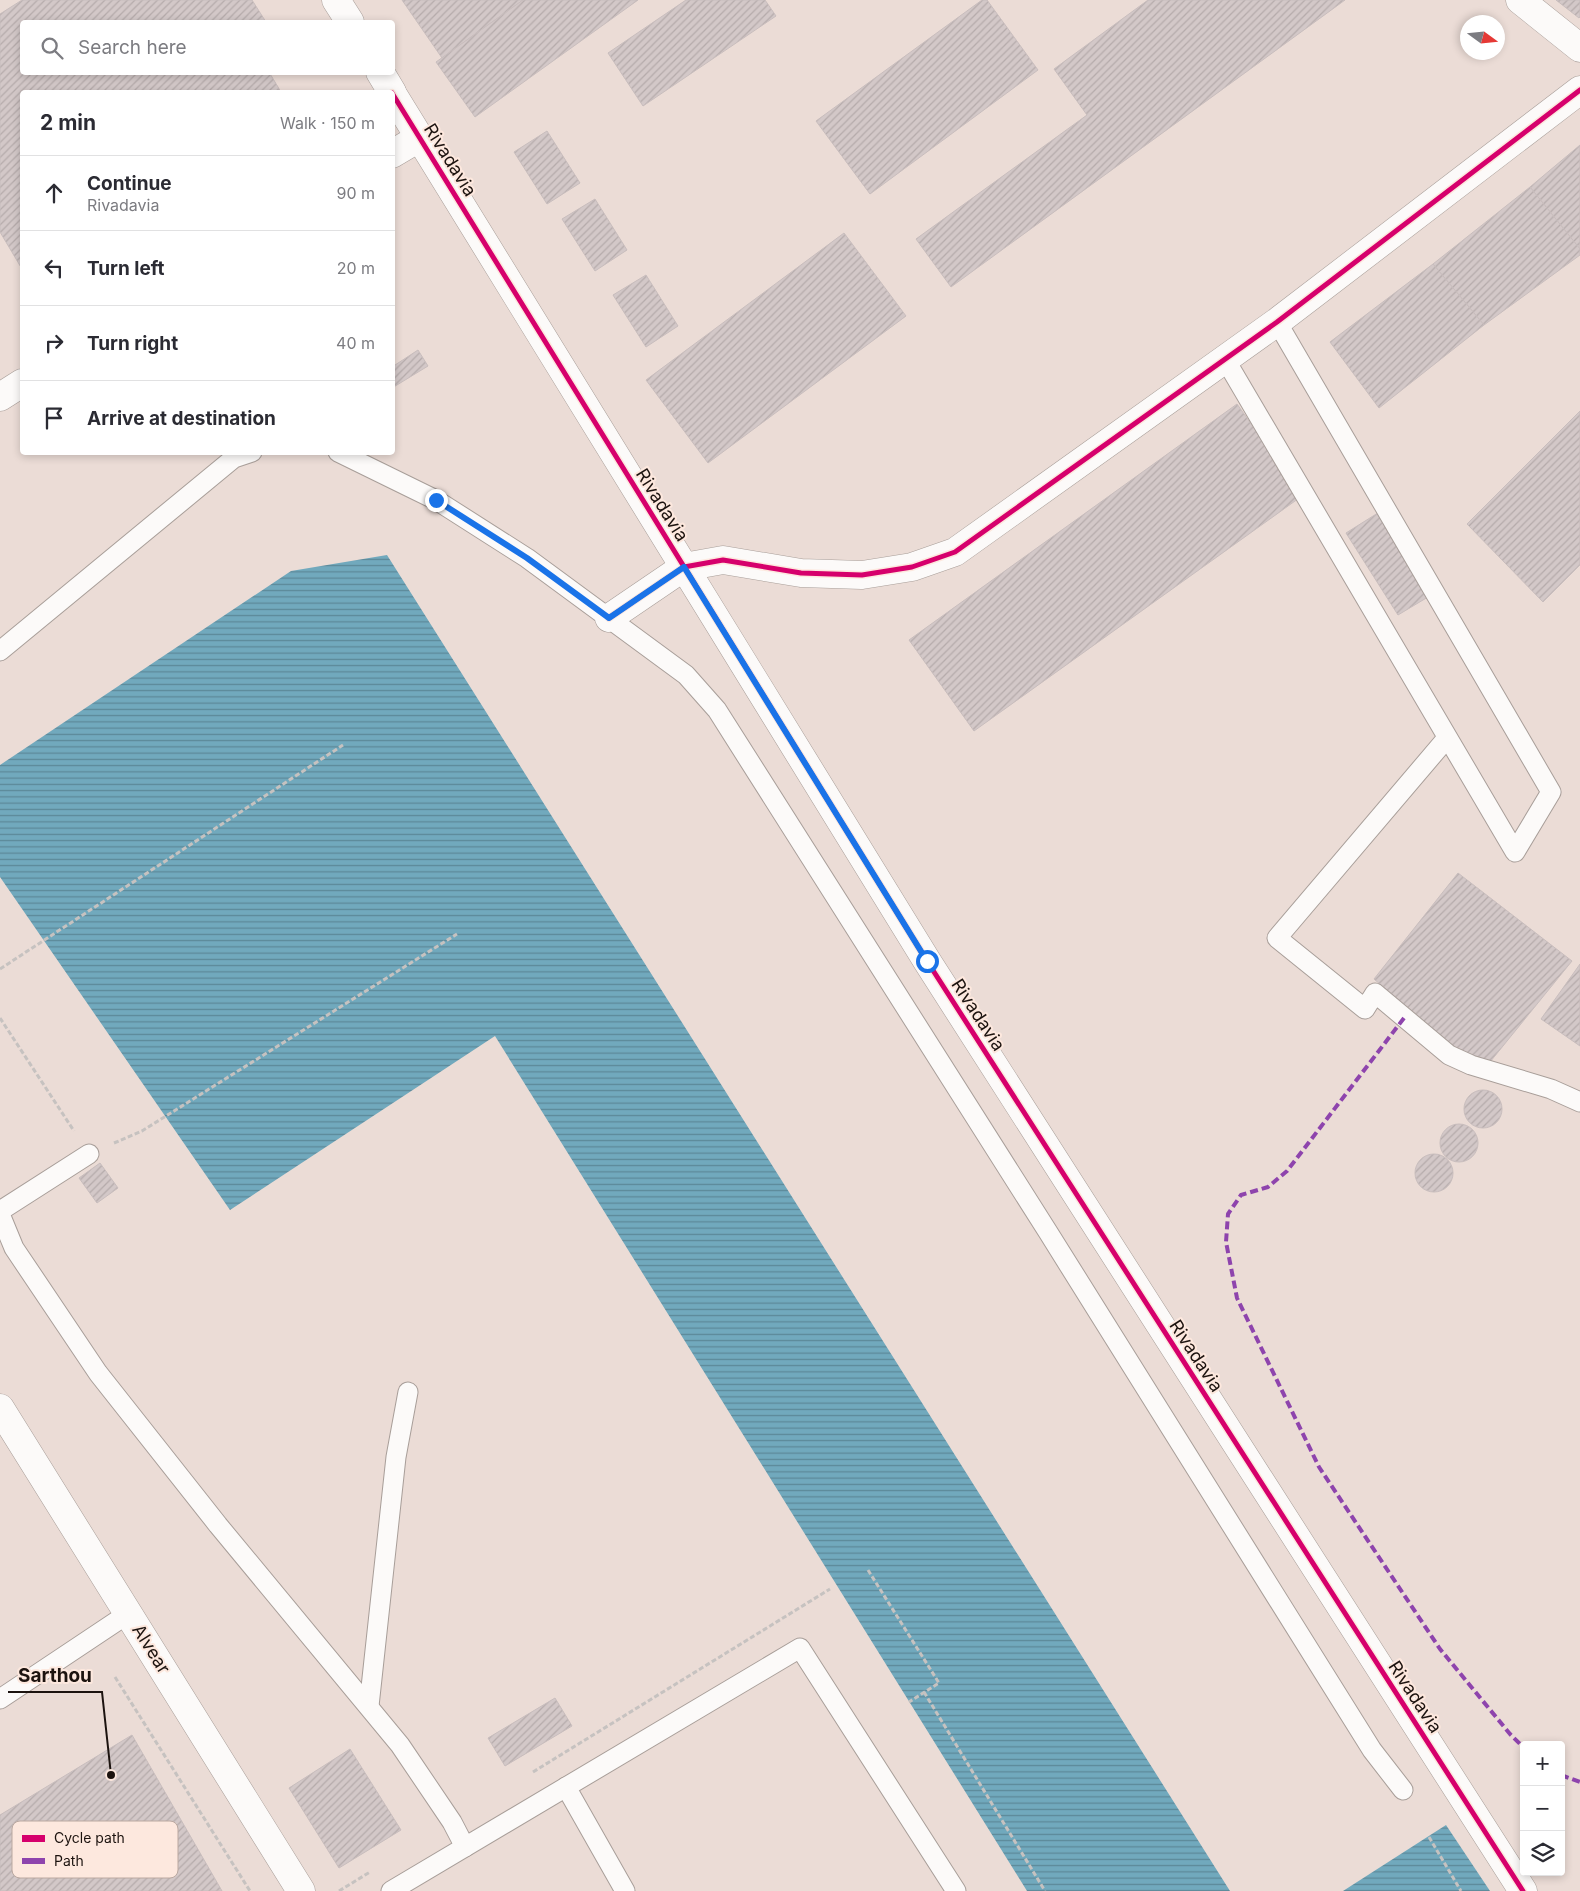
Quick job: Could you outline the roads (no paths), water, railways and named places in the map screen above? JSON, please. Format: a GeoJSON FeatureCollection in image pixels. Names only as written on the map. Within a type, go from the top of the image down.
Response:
{"type":"FeatureCollection","features":[{"type":"Feature","properties":{"kind":"street"},"geometry":{"type":"LineString","coordinates":[[336,0],[349,20]]}},
{"type":"Feature","properties":{"kind":"street"},"geometry":{"type":"LineString","coordinates":[[1520,0],[1580,48]]}},
{"type":"Feature","properties":{"kind":"street","name":"Rivadavia"},"geometry":{"type":"LineString","coordinates":[[382,75],[390,90]]}},
{"type":"Feature","properties":{"kind":"street"},"geometry":{"type":"LineString","coordinates":[[609,618],[684,567],[723,560],[801,573],[862,575],[912,567],[955,552],[1277,322],[1580,90]]}},
{"type":"Feature","properties":{"kind":"street","name":"Rivadavia"},"geometry":{"type":"LineString","coordinates":[[395,98],[927,961],[1523,1891]]}},
{"type":"Feature","properties":{"kind":"street"},"geometry":{"type":"LineString","coordinates":[[395,152],[419,138]]}},
{"type":"Feature","properties":{"kind":"street"},"geometry":{"type":"LineString","coordinates":[[0,397],[20,384]]}},
{"type":"Feature","properties":{"kind":"street","name":"Alvear"},"geometry":{"type":"LineString","coordinates":[[0,1408],[300,1891]]}},
{"type":"Feature","properties":{"kind":"lane"},"geometry":{"type":"LineString","coordinates":[[1226,359],[1515,852],[1550,792],[1277,322]]}},
{"type":"Feature","properties":{"kind":"lane"},"geometry":{"type":"LineString","coordinates":[[0,651],[234,458],[243,455]]}},
{"type":"Feature","properties":{"kind":"lane"},"geometry":{"type":"LineString","coordinates":[[344,455],[436,500],[527,558],[686,675],[717,710],[1048,1232],[1372,1750],[1403,1790]]}},
{"type":"Feature","properties":{"kind":"lane"},"geometry":{"type":"LineString","coordinates":[[1447,738],[1277,938],[1365,1009],[1375,993],[1449,1055],[1471,1065],[1551,1089],[1580,1102]]}},
{"type":"Feature","properties":{"kind":"lane"},"geometry":{"type":"LineString","coordinates":[[89,1154],[0,1213],[14,1248],[98,1374],[218,1525],[400,1745],[452,1822],[465,1847]]}},
{"type":"Feature","properties":{"kind":"lane"},"geometry":{"type":"LineString","coordinates":[[369,1706],[396,1457],[408,1392]]}},
{"type":"Feature","properties":{"kind":"lane"},"geometry":{"type":"LineString","coordinates":[[0,1699],[129,1613]]}},
{"type":"Feature","properties":{"kind":"lane"},"geometry":{"type":"LineString","coordinates":[[392,1891],[800,1648],[956,1891]]}},
{"type":"Feature","properties":{"kind":"lane"},"geometry":{"type":"LineString","coordinates":[[566,1787],[625,1891]]}},
{"type":"Feature","properties":{"kind":"water"},"geometry":{"type":"Polygon","coordinates":[[[387,555],[1230,1891],[1027,1891],[495,1036],[230,1210],[0,877],[0,765],[291,571],[387,555]]]}},
{"type":"Feature","properties":{"kind":"water"},"geometry":{"type":"Polygon","coordinates":[[[1446,1825],[1490,1891],[1343,1891],[1446,1825]]]}},
{"type":"Feature","properties":{"kind":"place","name":"Sarthou"},"geometry":{"type":"Point","coordinates":[111,1775]}}]}
